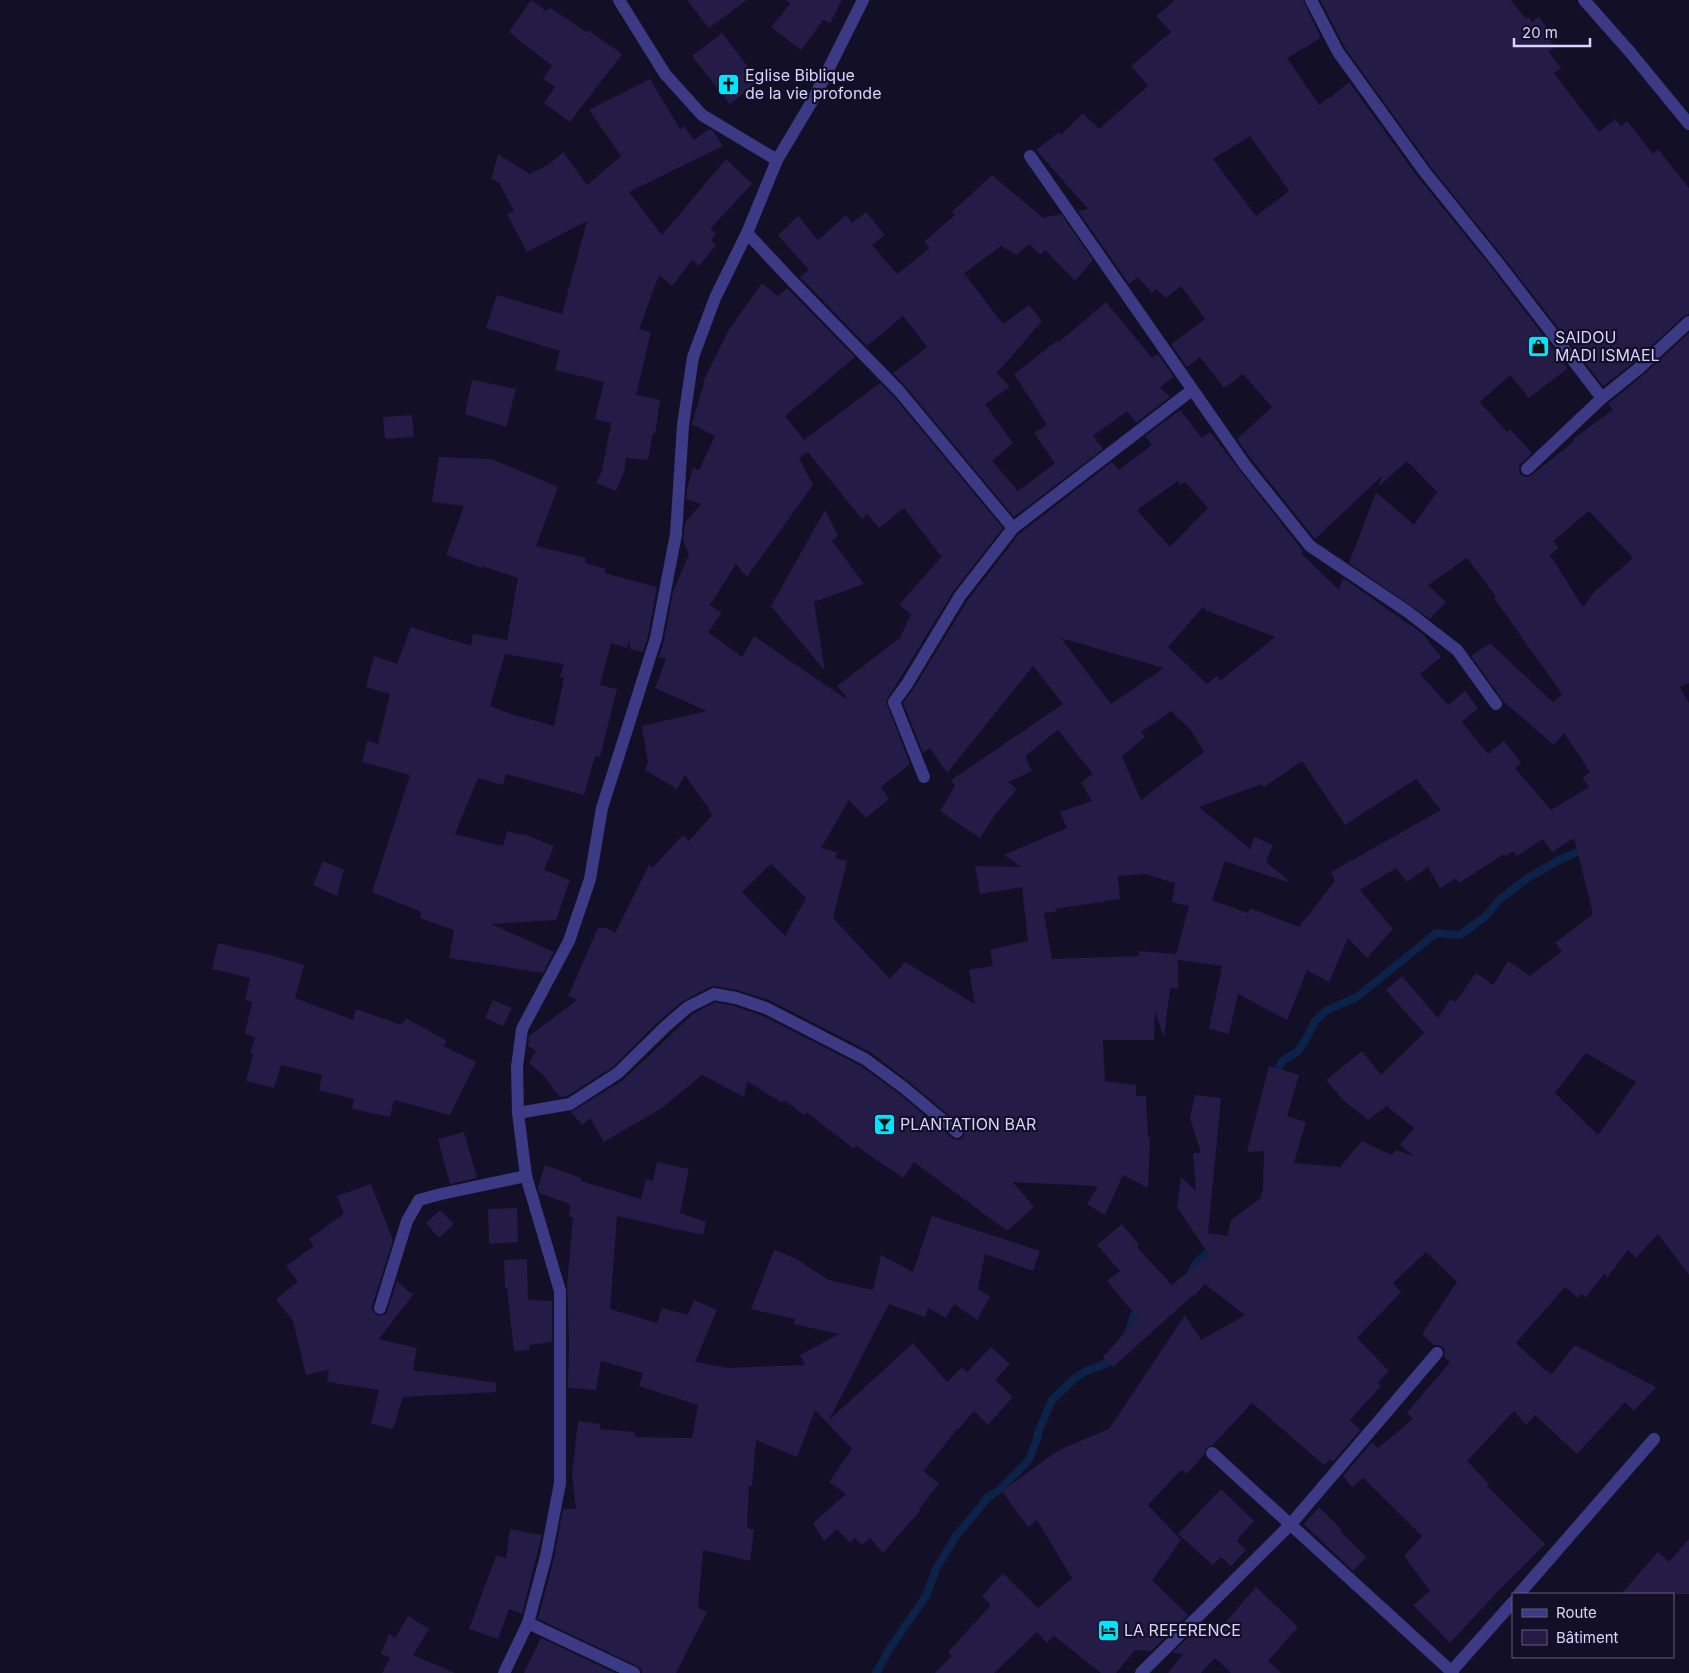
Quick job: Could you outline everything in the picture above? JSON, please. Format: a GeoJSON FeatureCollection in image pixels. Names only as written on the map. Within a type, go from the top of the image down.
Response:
{"type":"FeatureCollection","features":[{"type":"Feature","properties":{"kind":"street"},"geometry":{"type":"LineString","coordinates":[[619,0],[665,74],[702,115],[777,160]]}},
{"type":"Feature","properties":{"kind":"street"},"geometry":{"type":"LineString","coordinates":[[504,1673],[528,1623],[546,1556],[560,1483],[560,1291],[526,1176],[518,1112],[517,1067],[522,1029],[569,941],[590,879],[602,808],[656,638],[676,534],[683,425],[693,357],[715,298],[747,233],[777,160],[814,98],[863,0]]}},
{"type":"Feature","properties":{"kind":"street"},"geometry":{"type":"LineString","coordinates":[[1310,0],[1338,52],[1424,171],[1498,262],[1602,398]]}},
{"type":"Feature","properties":{"kind":"street"},"geometry":{"type":"LineString","coordinates":[[1584,0],[1630,52],[1689,124]]}},
{"type":"Feature","properties":{"kind":"street"},"geometry":{"type":"LineString","coordinates":[[1030,156],[1244,465],[1310,546],[1408,612],[1457,650],[1496,704]]}},
{"type":"Feature","properties":{"kind":"street"},"geometry":{"type":"LineString","coordinates":[[747,233],[900,392],[1013,528]]}},
{"type":"Feature","properties":{"kind":"street"},"geometry":{"type":"LineString","coordinates":[[1527,470],[1602,398],[1638,369],[1689,322]]}},
{"type":"Feature","properties":{"kind":"street"},"geometry":{"type":"LineString","coordinates":[[924,777],[894,702],[907,684],[960,596],[1013,528],[1192,390]]}},
{"type":"Feature","properties":{"kind":"street"},"geometry":{"type":"LineString","coordinates":[[518,1112],[570,1104],[618,1073],[688,1007],[714,994],[736,998],[766,1008],[865,1058],[957,1132]]}},
{"type":"Feature","properties":{"kind":"street"},"geometry":{"type":"LineString","coordinates":[[380,1308],[407,1221],[419,1200],[526,1176]]}},
{"type":"Feature","properties":{"kind":"street"},"geometry":{"type":"LineString","coordinates":[[1141,1673],[1290,1525],[1438,1352]]}},
{"type":"Feature","properties":{"kind":"street"},"geometry":{"type":"LineString","coordinates":[[1520,1593],[1654,1440]]}},
{"type":"Feature","properties":{"kind":"street"},"geometry":{"type":"LineString","coordinates":[[1212,1453],[1452,1673],[1512,1603]]}},
{"type":"Feature","properties":{"kind":"street"},"geometry":{"type":"LineString","coordinates":[[528,1623],[634,1673]]}},
{"type":"Feature","properties":{"kind":"building"},"geometry":{"type":"Polygon","coordinates":[[[531,0],[546,11],[551,8],[622,54],[570,122],[544,103],[555,87],[543,79],[552,66],[509,32],[531,0]]]}},
{"type":"Feature","properties":{"kind":"building"},"geometry":{"type":"Polygon","coordinates":[[[687,0],[747,0],[709,28],[687,0]]]}},
{"type":"Feature","properties":{"kind":"building"},"geometry":{"type":"Polygon","coordinates":[[[785,0],[842,0],[830,23],[823,20],[801,50],[771,27],[791,3],[785,0]]]}},
{"type":"Feature","properties":{"kind":"building"},"geometry":{"type":"Polygon","coordinates":[[[1175,0],[1303,0],[1321,38],[1287,58],[1319,105],[1349,82],[1417,176],[1492,268],[1568,368],[1529,398],[1510,375],[1480,402],[1507,432],[1510,429],[1532,453],[1519,466],[1521,475],[1528,477],[1532,475],[1574,441],[1573,439],[1613,410],[1608,404],[1689,333],[1689,683],[1680,687],[1689,703],[1689,1275],[1658,1234],[1636,1258],[1628,1250],[1608,1277],[1604,1274],[1586,1297],[1581,1294],[1578,1298],[1565,1287],[1516,1343],[1546,1371],[1552,1374],[1575,1345],[1656,1387],[1634,1411],[1625,1402],[1577,1454],[1535,1415],[1526,1425],[1514,1411],[1467,1461],[1489,1484],[1487,1486],[1545,1544],[1450,1643],[1413,1605],[1430,1591],[1404,1556],[1422,1536],[1363,1478],[1352,1487],[1343,1476],[1372,1442],[1378,1448],[1413,1419],[1407,1413],[1450,1362],[1444,1357],[1445,1351],[1443,1347],[1434,1345],[1422,1334],[1457,1282],[1426,1252],[1393,1283],[1401,1292],[1357,1338],[1389,1371],[1378,1383],[1381,1386],[1350,1420],[1360,1430],[1333,1462],[1331,1459],[1324,1465],[1252,1403],[1213,1445],[1206,1448],[1204,1455],[1187,1474],[1181,1470],[1148,1505],[1181,1540],[1152,1580],[1188,1615],[1151,1651],[1135,1650],[1116,1673],[1101,1673],[1054,1636],[1047,1643],[1037,1632],[994,1673],[935,1673],[952,1656],[948,1652],[991,1605],[982,1596],[1003,1573],[1038,1608],[1072,1578],[1037,1520],[1028,1527],[1002,1491],[1059,1450],[1109,1429],[1185,1315],[1201,1340],[1245,1315],[1205,1284],[1194,1296],[1113,1367],[1103,1357],[1138,1318],[1107,1281],[1120,1271],[1097,1245],[1122,1224],[1139,1245],[1137,1247],[1172,1285],[1209,1255],[1177,1207],[1181,1177],[1196,1191],[1193,1153],[1201,1153],[1190,1118],[1195,1095],[1221,1098],[1208,1233],[1227,1236],[1231,1220],[1260,1199],[1263,1189],[1264,1151],[1247,1152],[1269,1066],[1299,1075],[1287,1116],[1306,1122],[1294,1163],[1340,1167],[1362,1141],[1392,1155],[1396,1150],[1414,1156],[1400,1145],[1414,1128],[1387,1106],[1368,1120],[1343,1100],[1326,1080],[1362,1051],[1381,1075],[1424,1033],[1386,990],[1402,976],[1438,1018],[1450,999],[1455,1002],[1476,973],[1493,985],[1508,961],[1530,976],[1562,951],[1555,943],[1593,914],[1574,838],[1552,852],[1543,839],[1517,856],[1513,851],[1506,856],[1504,854],[1459,883],[1456,878],[1440,888],[1428,867],[1407,882],[1396,868],[1360,890],[1393,929],[1367,958],[1348,938],[1329,982],[1307,970],[1287,1020],[1238,994],[1229,1034],[1209,1029],[1222,966],[1178,960],[1178,989],[1170,988],[1164,1038],[1155,1011],[1154,1040],[1103,1040],[1105,1081],[1136,1085],[1136,1096],[1146,1096],[1148,1137],[1150,1137],[1148,1188],[1123,1175],[1105,1215],[1087,1204],[1098,1186],[1013,1182],[1034,1207],[1007,1231],[914,1162],[903,1178],[856,1146],[854,1149],[806,1112],[804,1115],[784,1100],[782,1103],[747,1081],[744,1097],[702,1075],[662,1108],[604,1142],[590,1118],[582,1125],[571,1112],[623,1080],[693,1014],[715,1002],[763,1016],[861,1066],[898,1093],[952,1138],[959,1140],[964,1137],[965,1130],[962,1126],[870,1052],[769,1000],[737,990],[715,986],[710,987],[683,1001],[660,1020],[613,1067],[567,1096],[560,1097],[543,1075],[529,1063],[536,1051],[528,1046],[529,1036],[577,1000],[568,996],[598,928],[607,928],[615,933],[649,865],[652,868],[683,835],[689,841],[712,815],[709,807],[685,775],[677,789],[645,770],[648,762],[642,726],[707,711],[655,688],[666,659],[659,657],[673,592],[689,554],[683,541],[685,523],[701,504],[686,499],[687,489],[693,468],[699,470],[715,436],[691,424],[703,382],[728,331],[762,283],[778,296],[787,288],[855,357],[785,416],[804,440],[880,383],[894,397],[1003,528],[953,592],[886,701],[910,764],[881,787],[889,799],[866,818],[849,800],[821,848],[837,852],[835,858],[847,861],[833,918],[890,979],[905,962],[975,1004],[969,970],[993,966],[990,950],[1028,941],[1022,887],[980,894],[975,866],[1021,867],[1004,855],[1067,828],[1060,812],[1092,801],[1081,782],[1093,774],[1058,730],[1025,756],[1032,771],[1008,782],[1017,789],[995,815],[980,838],[940,811],[955,786],[951,780],[1063,704],[1033,666],[947,773],[930,748],[923,753],[903,703],[967,601],[1019,534],[1112,462],[1119,470],[1152,445],[1145,436],[1180,410],[1202,438],[1210,432],[1303,551],[1301,553],[1339,590],[1343,578],[1423,634],[1441,657],[1420,674],[1448,705],[1465,691],[1478,708],[1462,722],[1488,754],[1504,741],[1521,763],[1515,768],[1551,810],[1589,787],[1582,778],[1590,772],[1564,733],[1554,745],[1504,702],[1471,656],[1490,643],[1553,702],[1562,694],[1467,558],[1428,585],[1446,602],[1430,619],[1349,563],[1376,492],[1414,525],[1437,492],[1407,461],[1378,487],[1383,475],[1315,539],[1237,439],[1272,407],[1243,374],[1224,388],[1200,357],[1187,367],[1171,344],[1205,319],[1181,286],[1166,298],[1156,289],[1152,293],[1138,277],[1129,284],[1078,211],[1088,209],[1036,150],[1059,132],[1061,135],[1083,113],[1099,129],[1148,86],[1131,66],[1171,32],[1156,16],[1175,0]],[[1250,136],[1213,159],[1256,216],[1289,191],[1250,136]],[[808,452],[799,458],[813,485],[747,577],[736,564],[710,605],[722,613],[708,632],[742,657],[754,636],[846,699],[837,686],[900,638],[911,614],[899,605],[944,554],[941,556],[904,508],[879,528],[867,514],[862,519],[808,452]],[[1178,481],[1137,510],[1170,547],[1208,508],[1185,482],[1180,485],[1178,481]],[[1589,511],[1553,541],[1559,548],[1550,555],[1583,607],[1595,591],[1633,558],[1589,511]],[[1203,607],[1168,647],[1207,684],[1217,676],[1220,681],[1275,637],[1207,611],[1203,607]],[[1061,638],[1111,704],[1164,668],[1061,638]],[[1171,711],[1141,732],[1145,737],[1122,756],[1141,800],[1204,752],[1190,729],[1171,711]],[[1302,761],[1264,787],[1262,784],[1199,807],[1250,849],[1254,837],[1273,845],[1266,862],[1288,880],[1287,882],[1225,861],[1212,900],[1248,913],[1250,908],[1299,927],[1335,881],[1331,872],[1441,810],[1416,779],[1345,825],[1302,761]],[[771,864],[742,892],[785,936],[806,898],[771,864]],[[1145,874],[1118,876],[1120,899],[1055,909],[1056,912],[1044,913],[1052,959],[1139,956],[1139,951],[1176,954],[1189,906],[1172,902],[1175,883],[1145,874]],[[1586,1053],[1555,1093],[1598,1135],[1636,1082],[1586,1053]]]}},
{"type":"Feature","properties":{"kind":"building"},"geometry":{"type":"Polygon","coordinates":[[[1320,0],[1511,0],[1526,19],[1529,17],[1532,22],[1539,17],[1551,34],[1547,36],[1555,47],[1549,52],[1561,68],[1554,73],[1599,132],[1615,119],[1621,126],[1627,121],[1653,154],[1658,149],[1689,188],[1689,314],[1684,316],[1633,363],[1603,386],[1430,166],[1345,48],[1320,0]]]}},
{"type":"Feature","properties":{"kind":"building"},"geometry":{"type":"Polygon","coordinates":[[[722,33],[759,81],[730,104],[692,56],[722,33]]]}},
{"type":"Feature","properties":{"kind":"building"},"geometry":{"type":"Polygon","coordinates":[[[650,79],[680,129],[684,126],[694,140],[709,129],[713,131],[723,146],[629,192],[662,235],[726,159],[752,184],[710,229],[716,234],[711,240],[716,245],[699,266],[692,260],[672,286],[659,275],[639,329],[651,332],[636,395],[660,400],[655,434],[653,433],[648,460],[626,458],[624,472],[616,491],[596,483],[602,471],[611,423],[595,419],[604,382],[555,370],[560,351],[486,328],[497,295],[562,314],[587,221],[527,252],[507,214],[514,211],[499,183],[491,179],[498,154],[530,174],[548,165],[563,152],[587,185],[621,156],[589,110],[650,79]]]}},
{"type":"Feature","properties":{"kind":"building"},"geometry":{"type":"Polygon","coordinates":[[[992,175],[1043,218],[1061,214],[1093,260],[1075,281],[1045,250],[1041,255],[1029,244],[1016,255],[1001,246],[964,273],[1003,324],[1029,305],[1042,321],[997,373],[1010,387],[985,404],[1013,443],[992,461],[1018,491],[1055,463],[1034,433],[1047,425],[1014,374],[1058,340],[1059,342],[1106,302],[1152,358],[1158,354],[1174,377],[1160,387],[1170,397],[1136,423],[1127,411],[1093,436],[1103,449],[1014,517],[893,373],[927,347],[903,316],[867,346],[800,277],[809,270],[778,235],[798,216],[818,240],[846,215],[852,223],[866,212],[885,235],[872,245],[897,274],[930,248],[924,242],[955,215],[952,212],[992,175]]]}},
{"type":"Feature","properties":{"kind":"building"},"geometry":{"type":"Polygon","coordinates":[[[472,380],[516,389],[506,427],[465,414],[472,380]]]}},
{"type":"Feature","properties":{"kind":"building"},"geometry":{"type":"Polygon","coordinates":[[[412,415],[414,437],[385,439],[383,417],[412,415]]]}},
{"type":"Feature","properties":{"kind":"building"},"geometry":{"type":"Polygon","coordinates":[[[439,457],[492,459],[558,487],[536,546],[586,558],[585,563],[606,569],[605,573],[657,587],[648,636],[643,652],[630,649],[629,640],[627,648],[611,643],[600,685],[617,689],[600,757],[595,756],[584,795],[506,774],[503,785],[478,778],[455,834],[503,846],[507,831],[524,834],[554,846],[544,870],[570,880],[556,920],[491,924],[554,952],[543,973],[449,958],[454,930],[420,918],[421,912],[372,892],[410,775],[362,762],[367,741],[378,744],[390,694],[366,687],[374,656],[397,664],[411,627],[471,646],[473,634],[507,640],[518,578],[446,555],[464,506],[432,502],[439,457]],[[505,654],[490,706],[554,726],[564,678],[560,677],[564,664],[505,654]]]}},
{"type":"Feature","properties":{"kind":"building"},"geometry":{"type":"Polygon","coordinates":[[[825,510],[838,536],[832,541],[864,584],[814,602],[825,671],[771,606],[825,510]]]}},
{"type":"Feature","properties":{"kind":"building"},"geometry":{"type":"Polygon","coordinates":[[[323,861],[344,870],[337,896],[313,885],[323,861]]]}},
{"type":"Feature","properties":{"kind":"building"},"geometry":{"type":"Polygon","coordinates":[[[218,943],[304,965],[295,998],[353,1020],[356,1009],[402,1025],[406,1018],[447,1041],[443,1046],[476,1062],[450,1115],[394,1100],[390,1117],[352,1109],[354,1099],[319,1090],[322,1075],[281,1065],[274,1088],[246,1081],[253,1054],[250,1053],[255,1038],[245,1033],[252,1002],[245,1000],[250,978],[212,969],[218,943]]]}},
{"type":"Feature","properties":{"kind":"building"},"geometry":{"type":"Polygon","coordinates":[[[493,1000],[512,1008],[503,1026],[485,1018],[493,1000]]]}},
{"type":"Feature","properties":{"kind":"building"},"geometry":{"type":"Polygon","coordinates":[[[464,1132],[477,1178],[450,1184],[438,1139],[464,1132]]]}},
{"type":"Feature","properties":{"kind":"building"},"geometry":{"type":"Polygon","coordinates":[[[657,1162],[689,1169],[680,1213],[706,1222],[703,1235],[617,1216],[610,1309],[657,1323],[662,1308],[688,1315],[694,1300],[717,1310],[695,1362],[729,1368],[805,1365],[800,1355],[839,1334],[794,1324],[795,1319],[751,1309],[774,1250],[797,1259],[828,1280],[873,1290],[881,1255],[913,1272],[932,1216],[1040,1251],[1033,1271],[985,1254],[978,1289],[990,1297],[977,1320],[954,1304],[946,1318],[928,1308],[925,1317],[889,1304],[829,1420],[913,1343],[947,1382],[962,1367],[967,1372],[991,1347],[1010,1364],[995,1380],[1013,1397],[988,1425],[974,1411],[957,1429],[924,1471],[939,1484],[919,1509],[920,1511],[883,1553],[870,1538],[862,1545],[855,1538],[850,1543],[837,1529],[824,1541],[813,1523],[846,1494],[829,1482],[852,1449],[815,1410],[797,1457],[756,1440],[752,1486],[749,1486],[747,1528],[754,1530],[750,1561],[703,1550],[698,1608],[707,1612],[676,1673],[642,1673],[641,1669],[637,1666],[538,1619],[554,1558],[563,1509],[576,1509],[572,1475],[578,1421],[600,1424],[600,1429],[635,1432],[635,1437],[692,1438],[698,1405],[639,1386],[643,1373],[601,1361],[596,1390],[568,1388],[567,1286],[573,1217],[569,1217],[570,1204],[539,1193],[538,1187],[545,1165],[581,1178],[581,1181],[641,1199],[646,1179],[653,1181],[657,1162]]]}},
{"type":"Feature","properties":{"kind":"building"},"geometry":{"type":"Polygon","coordinates":[[[371,1184],[393,1240],[372,1310],[378,1316],[386,1314],[397,1281],[413,1295],[379,1339],[417,1348],[413,1370],[496,1383],[496,1392],[403,1397],[393,1429],[371,1424],[379,1390],[327,1382],[329,1370],[306,1375],[293,1321],[276,1299],[298,1282],[286,1266],[314,1246],[309,1239],[344,1214],[337,1196],[371,1184]]]}},
{"type":"Feature","properties":{"kind":"building"},"geometry":{"type":"Polygon","coordinates":[[[517,1208],[518,1242],[489,1244],[488,1209],[517,1208]]]}},
{"type":"Feature","properties":{"kind":"building"},"geometry":{"type":"Polygon","coordinates":[[[440,1210],[454,1224],[439,1238],[426,1223],[440,1210]]]}},
{"type":"Feature","properties":{"kind":"building"},"geometry":{"type":"Polygon","coordinates":[[[527,1259],[528,1300],[552,1301],[552,1342],[529,1345],[530,1350],[514,1351],[507,1288],[505,1288],[504,1260],[527,1259]]]}},
{"type":"Feature","properties":{"kind":"building"},"geometry":{"type":"Polygon","coordinates":[[[1221,1489],[1254,1521],[1237,1541],[1246,1550],[1231,1566],[1221,1557],[1213,1565],[1178,1534],[1221,1489]]]}},
{"type":"Feature","properties":{"kind":"building"},"geometry":{"type":"Polygon","coordinates":[[[1319,1507],[1366,1557],[1353,1571],[1304,1524],[1319,1507]]]}},
{"type":"Feature","properties":{"kind":"building"},"geometry":{"type":"Polygon","coordinates":[[[510,1529],[542,1535],[522,1614],[509,1609],[498,1639],[469,1629],[496,1556],[506,1558],[510,1529]]]}},
{"type":"Feature","properties":{"kind":"building"},"geometry":{"type":"Polygon","coordinates":[[[1689,1539],[1689,1594],[1622,1593],[1658,1552],[1669,1562],[1689,1539]]]}},
{"type":"Feature","properties":{"kind":"building"},"geometry":{"type":"Polygon","coordinates":[[[1256,1587],[1298,1627],[1268,1661],[1281,1673],[1231,1673],[1215,1658],[1201,1673],[1168,1673],[1183,1654],[1172,1653],[1200,1626],[1207,1633],[1211,1628],[1216,1633],[1256,1587]]]}},
{"type":"Feature","properties":{"kind":"building"},"geometry":{"type":"Polygon","coordinates":[[[408,1616],[429,1629],[413,1655],[455,1673],[382,1673],[390,1658],[381,1653],[389,1634],[395,1638],[408,1616]]]}},
{"type":"Feature","properties":{"kind":"building"},"geometry":{"type":"Polygon","coordinates":[[[541,1638],[615,1673],[524,1673],[541,1638]]]}},
{"type":"Feature","properties":{"kind":"waterway"},"geometry":{"type":"LineString","coordinates":[[1277,1077],[1282,1061],[1298,1051],[1315,1021],[1327,1010],[1357,997],[1436,933],[1460,935],[1486,916],[1499,900],[1529,877],[1561,859],[1578,852],[1588,851]]}},
{"type":"Feature","properties":{"kind":"waterway"},"geometry":{"type":"LineString","coordinates":[[1191,1273],[1197,1262],[1214,1247]]}},
{"type":"Feature","properties":{"kind":"waterway"},"geometry":{"type":"LineString","coordinates":[[1128,1334],[1139,1305]]}},
{"type":"Feature","properties":{"kind":"waterway"},"geometry":{"type":"LineString","coordinates":[[876,1673],[890,1648],[926,1596],[936,1569],[956,1536],[988,1497],[998,1491],[1029,1460],[1052,1400],[1084,1372],[1107,1363],[1115,1356]]}},
{"type":"Feature","properties":{"kind":"place","name":"Eglise Biblique de la vie profonde"},"geometry":{"type":"Point","coordinates":[729,84]}},
{"type":"Feature","properties":{"kind":"place","name":"SAIDOU MADI ISMAEL"},"geometry":{"type":"Point","coordinates":[1539,346]}},
{"type":"Feature","properties":{"kind":"place","name":"PLANTATION BAR"},"geometry":{"type":"Point","coordinates":[884,1124]}},
{"type":"Feature","properties":{"kind":"place","name":"LA REFERENCE"},"geometry":{"type":"Point","coordinates":[1108,1630]}}]}
